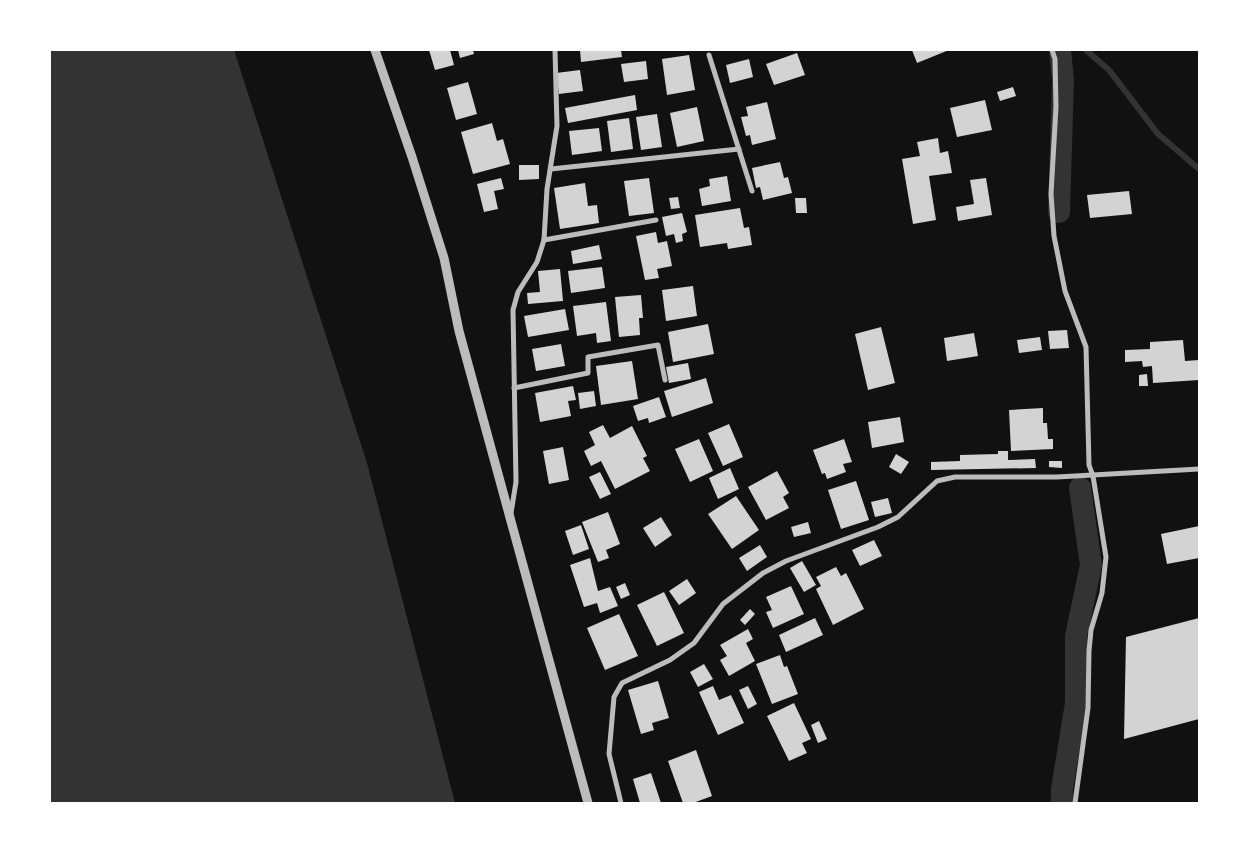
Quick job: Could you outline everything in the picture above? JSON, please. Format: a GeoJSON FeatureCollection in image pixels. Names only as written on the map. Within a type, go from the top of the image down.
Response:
{"type":"FeatureCollection","features":[{"type":"Feature","properties":{"kind":"street"},"geometry":{"type":"LineString","coordinates":[[375,50],[444,258],[459,331],[588,803]]}},
{"type":"Feature","properties":{"kind":"street"},"geometry":{"type":"LineString","coordinates":[[510,516],[516,482],[512,310],[518,292],[537,262],[544,240],[547,190],[557,126],[555,50]]}},
{"type":"Feature","properties":{"kind":"street"},"geometry":{"type":"LineString","coordinates":[[1052,50],[1056,69],[1051,194],[1054,236],[1065,291],[1086,347],[1089,465],[1093,476],[1106,557],[1102,593],[1092,630],[1089,651],[1088,708],[1075,803]]}},
{"type":"Feature","properties":{"kind":"street"},"geometry":{"type":"LineString","coordinates":[[709,55],[752,191]]}},
{"type":"Feature","properties":{"kind":"street"},"geometry":{"type":"LineString","coordinates":[[551,169],[739,149]]}},
{"type":"Feature","properties":{"kind":"street"},"geometry":{"type":"LineString","coordinates":[[544,240],[656,220]]}},
{"type":"Feature","properties":{"kind":"street"},"geometry":{"type":"LineString","coordinates":[[514,388],[588,373],[588,357],[658,344],[665,380]]}},
{"type":"Feature","properties":{"kind":"street"},"geometry":{"type":"LineString","coordinates":[[622,803],[609,754],[614,697],[622,683],[670,660],[694,643],[723,604],[763,572],[786,561],[878,527],[898,517],[937,481],[954,476],[1093,476],[1112,472],[1199,469]]}},
{"type":"Feature","properties":{"kind":"shaded area"},"geometry":{"type":"Polygon","coordinates":[[[53,50],[234,50],[367,463],[455,803],[50,803],[50,53],[53,50]]]}},
{"type":"Feature","properties":{"kind":"building"},"geometry":{"type":"Polygon","coordinates":[[[429,50],[450,50],[454,65],[435,70],[429,50]]]}},
{"type":"Feature","properties":{"kind":"building"},"geometry":{"type":"Polygon","coordinates":[[[458,50],[473,50],[474,54],[460,58],[458,50]]]}},
{"type":"Feature","properties":{"kind":"building"},"geometry":{"type":"Polygon","coordinates":[[[580,50],[621,50],[622,57],[581,62],[580,50]]]}},
{"type":"Feature","properties":{"kind":"building"},"geometry":{"type":"Polygon","coordinates":[[[912,50],[949,50],[917,63],[912,50]]]}},
{"type":"Feature","properties":{"kind":"building"},"geometry":{"type":"Polygon","coordinates":[[[797,53],[805,75],[774,85],[766,64],[797,53]]]}},
{"type":"Feature","properties":{"kind":"building"},"geometry":{"type":"Polygon","coordinates":[[[689,55],[695,90],[667,95],[662,59],[689,55]]]}},
{"type":"Feature","properties":{"kind":"building"},"geometry":{"type":"Polygon","coordinates":[[[749,59],[753,77],[730,83],[726,65],[749,59]]]}},
{"type":"Feature","properties":{"kind":"building"},"geometry":{"type":"Polygon","coordinates":[[[646,61],[648,79],[624,82],[621,64],[646,61]]]}},
{"type":"Feature","properties":{"kind":"building"},"geometry":{"type":"Polygon","coordinates":[[[580,70],[583,91],[559,94],[556,73],[580,70]]]}},
{"type":"Feature","properties":{"kind":"building"},"geometry":{"type":"Polygon","coordinates":[[[468,82],[477,114],[456,120],[447,88],[468,82]]]}},
{"type":"Feature","properties":{"kind":"building"},"geometry":{"type":"Polygon","coordinates":[[[1013,87],[1016,96],[1000,101],[997,92],[1013,87]]]}},
{"type":"Feature","properties":{"kind":"building"},"geometry":{"type":"Polygon","coordinates":[[[635,95],[637,110],[568,123],[565,108],[635,95]]]}},
{"type":"Feature","properties":{"kind":"building"},"geometry":{"type":"Polygon","coordinates":[[[985,100],[992,130],[957,137],[950,108],[985,100]]]}},
{"type":"Feature","properties":{"kind":"building"},"geometry":{"type":"Polygon","coordinates":[[[767,102],[776,139],[752,145],[750,135],[746,136],[741,117],[748,116],[746,107],[767,102]]]}},
{"type":"Feature","properties":{"kind":"building"},"geometry":{"type":"Polygon","coordinates":[[[697,107],[704,141],[677,147],[670,113],[697,107]]]}},
{"type":"Feature","properties":{"kind":"building"},"geometry":{"type":"Polygon","coordinates":[[[657,114],[662,147],[641,150],[636,117],[657,114]]]}},
{"type":"Feature","properties":{"kind":"building"},"geometry":{"type":"Polygon","coordinates":[[[629,118],[633,149],[611,152],[607,121],[629,118]]]}},
{"type":"Feature","properties":{"kind":"building"},"geometry":{"type":"Polygon","coordinates":[[[492,123],[497,141],[503,139],[510,164],[473,174],[461,132],[492,123]]]}},
{"type":"Feature","properties":{"kind":"building"},"geometry":{"type":"Polygon","coordinates":[[[599,128],[602,151],[572,155],[569,131],[599,128]]]}},
{"type":"Feature","properties":{"kind":"building"},"geometry":{"type":"Polygon","coordinates":[[[938,138],[940,153],[948,151],[952,173],[929,176],[936,220],[913,224],[902,159],[920,156],[917,142],[938,138]]]}},
{"type":"Feature","properties":{"kind":"building"},"geometry":{"type":"Polygon","coordinates":[[[780,162],[784,178],[788,177],[792,193],[763,200],[760,187],[756,188],[752,168],[780,162]]]}},
{"type":"Feature","properties":{"kind":"building"},"geometry":{"type":"Polygon","coordinates":[[[519,165],[539,165],[539,179],[519,180],[519,165]]]}},
{"type":"Feature","properties":{"kind":"building"},"geometry":{"type":"Polygon","coordinates":[[[727,176],[731,201],[702,206],[699,189],[710,186],[709,179],[727,176]]]}},
{"type":"Feature","properties":{"kind":"building"},"geometry":{"type":"Polygon","coordinates":[[[501,178],[504,189],[494,191],[498,209],[484,212],[477,184],[501,178]]]}},
{"type":"Feature","properties":{"kind":"building"},"geometry":{"type":"Polygon","coordinates":[[[649,178],[654,213],[629,216],[624,181],[649,178]]]}},
{"type":"Feature","properties":{"kind":"building"},"geometry":{"type":"Polygon","coordinates":[[[986,178],[992,215],[958,221],[956,207],[974,204],[970,180],[986,178]]]}},
{"type":"Feature","properties":{"kind":"building"},"geometry":{"type":"Polygon","coordinates":[[[585,183],[588,206],[597,205],[599,223],[560,229],[554,188],[585,183]]]}},
{"type":"Feature","properties":{"kind":"building"},"geometry":{"type":"Polygon","coordinates":[[[1129,191],[1132,214],[1090,218],[1087,195],[1129,191]]]}},
{"type":"Feature","properties":{"kind":"building"},"geometry":{"type":"Polygon","coordinates":[[[678,197],[680,208],[671,209],[669,198],[678,197]]]}},
{"type":"Feature","properties":{"kind":"building"},"geometry":{"type":"Polygon","coordinates":[[[795,198],[806,198],[807,213],[796,213],[795,198]]]}},
{"type":"Feature","properties":{"kind":"building"},"geometry":{"type":"Polygon","coordinates":[[[740,208],[744,228],[749,227],[752,245],[728,249],[727,243],[700,247],[695,215],[740,208]]]}},
{"type":"Feature","properties":{"kind":"building"},"geometry":{"type":"Polygon","coordinates":[[[682,213],[687,232],[682,234],[683,241],[676,243],[674,234],[666,236],[662,217],[682,213]]]}},
{"type":"Feature","properties":{"kind":"building"},"geometry":{"type":"Polygon","coordinates":[[[656,232],[658,243],[667,241],[672,266],[657,269],[659,278],[645,280],[636,236],[656,232]]]}},
{"type":"Feature","properties":{"kind":"building"},"geometry":{"type":"Polygon","coordinates":[[[599,245],[602,259],[573,264],[571,251],[599,245]]]}},
{"type":"Feature","properties":{"kind":"building"},"geometry":{"type":"Polygon","coordinates":[[[602,267],[605,288],[571,293],[568,271],[602,267]]]}},
{"type":"Feature","properties":{"kind":"building"},"geometry":{"type":"Polygon","coordinates":[[[560,269],[563,301],[528,304],[527,293],[540,292],[538,271],[560,269]]]}},
{"type":"Feature","properties":{"kind":"building"},"geometry":{"type":"Polygon","coordinates":[[[693,286],[697,316],[666,321],[662,290],[693,286]]]}},
{"type":"Feature","properties":{"kind":"building"},"geometry":{"type":"Polygon","coordinates":[[[641,295],[643,318],[639,318],[640,335],[619,337],[615,297],[641,295]]]}},
{"type":"Feature","properties":{"kind":"building"},"geometry":{"type":"Polygon","coordinates":[[[606,302],[611,341],[597,343],[596,333],[577,336],[573,306],[606,302]]]}},
{"type":"Feature","properties":{"kind":"building"},"geometry":{"type":"Polygon","coordinates":[[[565,309],[569,330],[528,337],[524,316],[565,309]]]}},
{"type":"Feature","properties":{"kind":"building"},"geometry":{"type":"Polygon","coordinates":[[[708,324],[714,354],[673,362],[668,332],[708,324]]]}},
{"type":"Feature","properties":{"kind":"building"},"geometry":{"type":"Polygon","coordinates":[[[881,327],[895,383],[868,390],[855,334],[881,327]]]}},
{"type":"Feature","properties":{"kind":"building"},"geometry":{"type":"Polygon","coordinates":[[[1067,330],[1069,348],[1050,349],[1048,331],[1067,330]]]}},
{"type":"Feature","properties":{"kind":"building"},"geometry":{"type":"Polygon","coordinates":[[[974,333],[978,356],[947,361],[944,338],[974,333]]]}},
{"type":"Feature","properties":{"kind":"building"},"geometry":{"type":"Polygon","coordinates":[[[1040,337],[1042,350],[1019,353],[1017,340],[1040,337]]]}},
{"type":"Feature","properties":{"kind":"building"},"geometry":{"type":"Polygon","coordinates":[[[1183,340],[1185,361],[1199,360],[1199,380],[1153,383],[1152,366],[1143,367],[1142,361],[1125,362],[1125,350],[1150,349],[1150,342],[1183,340]]]}},
{"type":"Feature","properties":{"kind":"building"},"geometry":{"type":"Polygon","coordinates":[[[561,344],[565,366],[536,371],[532,349],[561,344]]]}},
{"type":"Feature","properties":{"kind":"building"},"geometry":{"type":"Polygon","coordinates":[[[632,361],[638,399],[601,405],[596,366],[632,361]]]}},
{"type":"Feature","properties":{"kind":"building"},"geometry":{"type":"Polygon","coordinates":[[[688,363],[691,379],[669,383],[666,367],[688,363]]]}},
{"type":"Feature","properties":{"kind":"building"},"geometry":{"type":"Polygon","coordinates":[[[1147,374],[1148,386],[1139,386],[1139,375],[1147,374]]]}},
{"type":"Feature","properties":{"kind":"building"},"geometry":{"type":"Polygon","coordinates":[[[706,378],[713,403],[672,417],[664,391],[706,378]]]}},
{"type":"Feature","properties":{"kind":"building"},"geometry":{"type":"Polygon","coordinates":[[[573,386],[576,400],[568,401],[571,416],[540,422],[535,393],[573,386]]]}},
{"type":"Feature","properties":{"kind":"building"},"geometry":{"type":"Polygon","coordinates":[[[594,391],[596,406],[580,409],[578,393],[594,391]]]}},
{"type":"Feature","properties":{"kind":"building"},"geometry":{"type":"Polygon","coordinates":[[[659,397],[666,417],[649,423],[648,418],[638,421],[633,406],[659,397]]]}},
{"type":"Feature","properties":{"kind":"building"},"geometry":{"type":"Polygon","coordinates":[[[1043,408],[1043,423],[1047,423],[1048,439],[1053,439],[1053,449],[1011,451],[1009,410],[1043,408]]]}},
{"type":"Feature","properties":{"kind":"building"},"geometry":{"type":"Polygon","coordinates":[[[900,417],[904,442],[872,448],[868,422],[900,417]]]}},
{"type":"Feature","properties":{"kind":"building"},"geometry":{"type":"Polygon","coordinates":[[[729,424],[743,457],[723,466],[708,433],[729,424]]]}},
{"type":"Feature","properties":{"kind":"building"},"geometry":{"type":"Polygon","coordinates":[[[603,425],[610,438],[632,426],[647,456],[643,458],[650,471],[615,489],[601,461],[591,466],[584,451],[595,445],[589,432],[603,425]]]}},
{"type":"Feature","properties":{"kind":"building"},"geometry":{"type":"Polygon","coordinates":[[[699,439],[713,471],[690,482],[675,449],[699,439]]]}},
{"type":"Feature","properties":{"kind":"building"},"geometry":{"type":"Polygon","coordinates":[[[844,439],[852,462],[843,464],[846,472],[827,479],[825,473],[822,474],[813,450],[844,439]]]}},
{"type":"Feature","properties":{"kind":"building"},"geometry":{"type":"Polygon","coordinates":[[[563,447],[569,480],[549,484],[543,451],[563,447]]]}},
{"type":"Feature","properties":{"kind":"building"},"geometry":{"type":"Polygon","coordinates":[[[998,451],[1008,451],[1008,460],[1035,459],[1036,468],[931,470],[931,462],[960,461],[960,455],[998,454],[998,451]]]}},
{"type":"Feature","properties":{"kind":"building"},"geometry":{"type":"Polygon","coordinates":[[[896,454],[909,462],[901,474],[889,467],[896,454]]]}},
{"type":"Feature","properties":{"kind":"building"},"geometry":{"type":"Polygon","coordinates":[[[1049,461],[1062,461],[1062,468],[1049,467],[1049,461]]]}},
{"type":"Feature","properties":{"kind":"building"},"geometry":{"type":"Polygon","coordinates":[[[730,468],[739,489],[718,499],[709,478],[730,468]]]}},
{"type":"Feature","properties":{"kind":"building"},"geometry":{"type":"Polygon","coordinates":[[[777,471],[789,493],[783,497],[789,508],[766,520],[748,487],[777,471]]]}},
{"type":"Feature","properties":{"kind":"building"},"geometry":{"type":"Polygon","coordinates":[[[600,472],[611,494],[600,499],[589,477],[600,472]]]}},
{"type":"Feature","properties":{"kind":"building"},"geometry":{"type":"Polygon","coordinates":[[[856,481],[869,520],[841,529],[828,490],[856,481]]]}},
{"type":"Feature","properties":{"kind":"building"},"geometry":{"type":"Polygon","coordinates":[[[736,496],[759,530],[732,549],[708,514],[736,496]]]}},
{"type":"Feature","properties":{"kind":"building"},"geometry":{"type":"Polygon","coordinates":[[[888,498],[892,513],[875,517],[871,502],[888,498]]]}},
{"type":"Feature","properties":{"kind":"building"},"geometry":{"type":"Polygon","coordinates":[[[608,512],[620,544],[606,550],[609,558],[598,562],[582,522],[608,512]]]}},
{"type":"Feature","properties":{"kind":"building"},"geometry":{"type":"Polygon","coordinates":[[[661,517],[672,535],[655,547],[643,528],[661,517]]]}},
{"type":"Feature","properties":{"kind":"building"},"geometry":{"type":"Polygon","coordinates":[[[808,522],[811,533],[794,537],[791,527],[808,522]]]}},
{"type":"Feature","properties":{"kind":"building"},"geometry":{"type":"Polygon","coordinates":[[[581,525],[589,549],[573,555],[565,531],[581,525]]]}},
{"type":"Feature","properties":{"kind":"building"},"geometry":{"type":"Polygon","coordinates":[[[1199,526],[1199,558],[1167,564],[1161,534],[1199,526]]]}},
{"type":"Feature","properties":{"kind":"building"},"geometry":{"type":"Polygon","coordinates":[[[874,540],[882,556],[860,566],[852,550],[874,540]]]}},
{"type":"Feature","properties":{"kind":"building"},"geometry":{"type":"Polygon","coordinates":[[[760,545],[767,557],[747,571],[739,558],[760,545]]]}},
{"type":"Feature","properties":{"kind":"building"},"geometry":{"type":"Polygon","coordinates":[[[590,558],[598,591],[610,587],[618,606],[600,613],[597,603],[584,607],[570,565],[590,558]]]}},
{"type":"Feature","properties":{"kind":"building"},"geometry":{"type":"Polygon","coordinates":[[[802,561],[816,585],[804,592],[790,568],[802,561]]]}},
{"type":"Feature","properties":{"kind":"building"},"geometry":{"type":"Polygon","coordinates":[[[836,567],[841,576],[846,573],[864,609],[833,625],[816,589],[821,586],[816,577],[836,567]]]}},
{"type":"Feature","properties":{"kind":"building"},"geometry":{"type":"Polygon","coordinates":[[[687,579],[696,593],[679,605],[669,591],[687,579]]]}},
{"type":"Feature","properties":{"kind":"building"},"geometry":{"type":"Polygon","coordinates":[[[625,583],[630,595],[621,599],[616,587],[625,583]]]}},
{"type":"Feature","properties":{"kind":"building"},"geometry":{"type":"Polygon","coordinates":[[[791,586],[804,614],[773,628],[766,612],[772,610],[766,597],[791,586]]]}},
{"type":"Feature","properties":{"kind":"building"},"geometry":{"type":"Polygon","coordinates":[[[664,592],[684,633],[657,646],[637,605],[664,592]]]}},
{"type":"Feature","properties":{"kind":"building"},"geometry":{"type":"Polygon","coordinates":[[[750,609],[755,614],[745,625],[740,620],[750,609]]]}},
{"type":"Feature","properties":{"kind":"building"},"geometry":{"type":"Polygon","coordinates":[[[619,614],[638,656],[605,670],[587,628],[619,614]]]}},
{"type":"Feature","properties":{"kind":"building"},"geometry":{"type":"Polygon","coordinates":[[[815,618],[823,635],[786,652],[779,635],[815,618]]]}},
{"type":"Feature","properties":{"kind":"building"},"geometry":{"type":"Polygon","coordinates":[[[1199,618],[1199,719],[1124,739],[1126,637],[1199,618]]]}},
{"type":"Feature","properties":{"kind":"building"},"geometry":{"type":"Polygon","coordinates":[[[748,629],[753,639],[746,643],[755,661],[729,676],[720,660],[727,656],[720,645],[748,629]]]}},
{"type":"Feature","properties":{"kind":"building"},"geometry":{"type":"Polygon","coordinates":[[[780,655],[784,667],[787,666],[798,694],[772,704],[756,664],[780,655]]]}},
{"type":"Feature","properties":{"kind":"building"},"geometry":{"type":"Polygon","coordinates":[[[704,664],[713,679],[698,687],[690,672],[704,664]]]}},
{"type":"Feature","properties":{"kind":"building"},"geometry":{"type":"Polygon","coordinates":[[[658,681],[669,718],[652,723],[654,730],[641,734],[628,690],[658,681]]]}},
{"type":"Feature","properties":{"kind":"building"},"geometry":{"type":"Polygon","coordinates":[[[713,686],[719,700],[731,695],[744,723],[718,735],[699,692],[713,686]]]}},
{"type":"Feature","properties":{"kind":"building"},"geometry":{"type":"Polygon","coordinates":[[[748,686],[757,704],[748,709],[739,690],[748,686]]]}},
{"type":"Feature","properties":{"kind":"building"},"geometry":{"type":"Polygon","coordinates":[[[794,703],[811,739],[802,743],[807,753],[789,761],[767,716],[794,703]]]}},
{"type":"Feature","properties":{"kind":"building"},"geometry":{"type":"Polygon","coordinates":[[[819,721],[827,739],[818,743],[811,725],[819,721]]]}},
{"type":"Feature","properties":{"kind":"building"},"geometry":{"type":"Polygon","coordinates":[[[696,750],[712,796],[693,803],[683,803],[668,761],[696,750]]]}},
{"type":"Feature","properties":{"kind":"building"},"geometry":{"type":"Polygon","coordinates":[[[651,773],[661,803],[640,803],[633,779],[651,773]]]}},
{"type":"Feature","properties":{"kind":"waterway"},"geometry":{"type":"LineString","coordinates":[[1059,212],[1063,80],[1060,50]]}},
{"type":"Feature","properties":{"kind":"waterway"},"geometry":{"type":"LineString","coordinates":[[1086,50],[1109,70],[1158,134],[1199,169]]}},
{"type":"Feature","properties":{"kind":"waterway"},"geometry":{"type":"LineString","coordinates":[[1062,803],[1062,789],[1076,703],[1076,636],[1091,565],[1080,488]]}}]}
